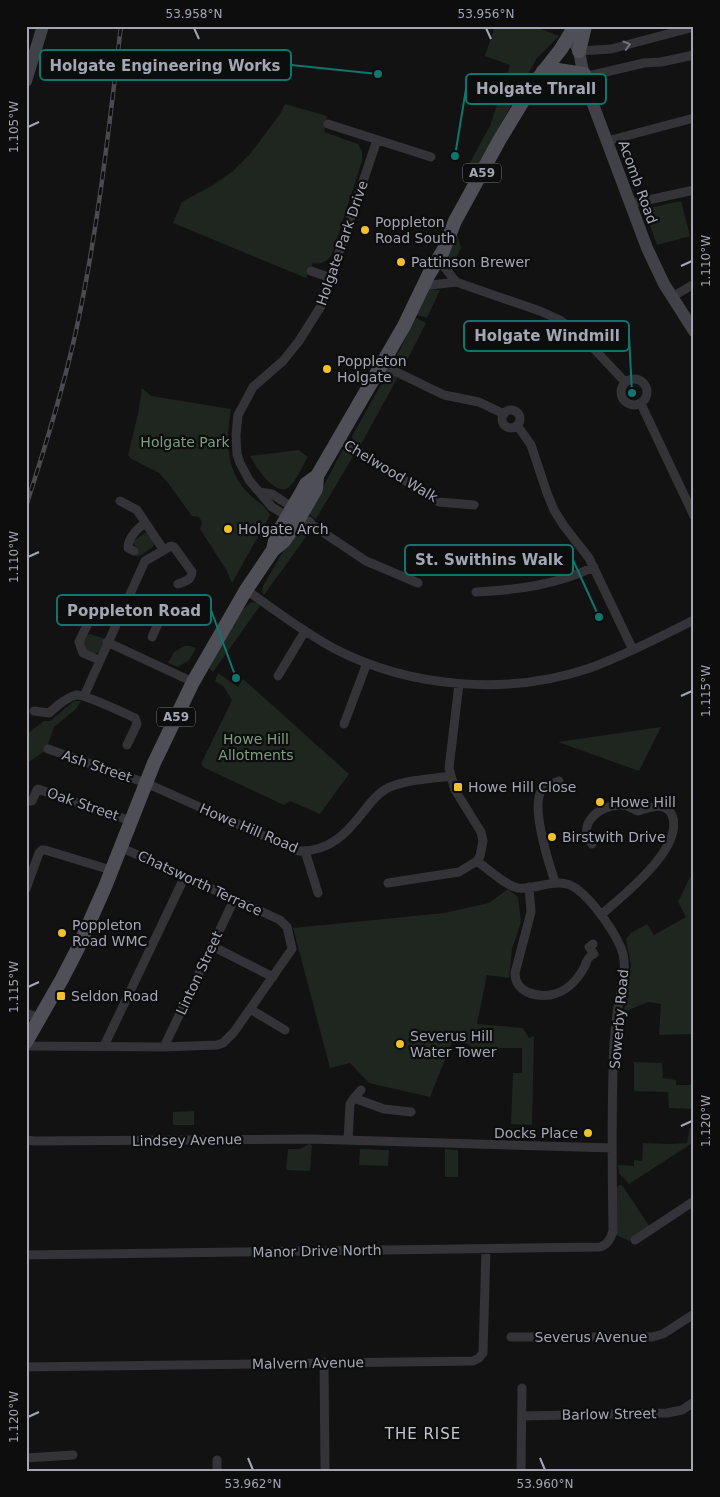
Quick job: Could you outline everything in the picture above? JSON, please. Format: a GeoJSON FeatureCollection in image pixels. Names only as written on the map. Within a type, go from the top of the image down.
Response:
{"type":"FeatureCollection","features":[{"type":"Feature","properties":{"kind":"main road"},"geometry":{"type":"LineString","coordinates":[[26,81],[43,26]]}},
{"type":"Feature","properties":{"kind":"main road","name":"A59"},"geometry":{"type":"LineString","coordinates":[[26,1042],[78,948],[146,783],[192,682],[246,590],[273,550],[276,536],[295,515],[306,484],[317,476],[382,365],[432,269],[439,260],[455,221],[523,99],[568,39],[575,26]]}},
{"type":"Feature","properties":{"kind":"main road"},"geometry":{"type":"LineString","coordinates":[[579,51],[584,26]]}},
{"type":"Feature","properties":{"kind":"main road"},"geometry":{"type":"LineString","coordinates":[[568,39],[573,42],[579,51]]}},
{"type":"Feature","properties":{"kind":"main road","name":"Acomb Road"},"geometry":{"type":"LineString","coordinates":[[579,51],[584,75],[630,204],[657,271],[694,331]]}},
{"type":"Feature","properties":{"kind":"main road"},"geometry":{"type":"LineString","coordinates":[[543,71],[558,70],[584,75]]}},
{"type":"Feature","properties":{"kind":"street"},"geometry":{"type":"LineString","coordinates":[[579,51],[611,49],[694,27]]}},
{"type":"Feature","properties":{"kind":"street"},"geometry":{"type":"LineString","coordinates":[[584,75],[694,55]]}},
{"type":"Feature","properties":{"kind":"street"},"geometry":{"type":"LineString","coordinates":[[608,141],[694,118]]}},
{"type":"Feature","properties":{"kind":"street"},"geometry":{"type":"LineString","coordinates":[[328,124],[431,157]]}},
{"type":"Feature","properties":{"kind":"street","name":"Holgate Park Drive"},"geometry":{"type":"LineString","coordinates":[[295,515],[268,504],[249,480],[237,454],[238,415],[253,387],[283,361],[311,324],[321,306],[377,140]]}},
{"type":"Feature","properties":{"kind":"street"},"geometry":{"type":"LineString","coordinates":[[630,204],[694,190]]}},
{"type":"Feature","properties":{"kind":"street"},"geometry":{"type":"LineString","coordinates":[[439,260],[456,282]]}},
{"type":"Feature","properties":{"kind":"street"},"geometry":{"type":"LineString","coordinates":[[311,271],[331,278]]}},
{"type":"Feature","properties":{"kind":"street"},"geometry":{"type":"LineString","coordinates":[[423,286],[456,282],[540,311],[560,320],[583,337],[625,382]]}},
{"type":"Feature","properties":{"kind":"street"},"geometry":{"type":"LineString","coordinates":[[672,297],[694,284]]}},
{"type":"Feature","properties":{"kind":"street"},"geometry":{"type":"LineString","coordinates":[[382,365],[444,395],[479,402],[504,414],[502,419],[506,426],[512,428],[517,425],[531,445],[546,493],[554,510],[594,567],[633,650]]}},
{"type":"Feature","properties":{"kind":"street"},"geometry":{"type":"LineString","coordinates":[[636,379],[644,382],[647,394],[641,404],[632,406],[624,402],[620,394],[622,385],[628,380],[636,379]]}},
{"type":"Feature","properties":{"kind":"street"},"geometry":{"type":"LineString","coordinates":[[641,404],[694,516]]}},
{"type":"Feature","properties":{"kind":"street","name":"Chelwood Walk"},"geometry":{"type":"LineString","coordinates":[[338,439],[440,502],[474,505]]}},
{"type":"Feature","properties":{"kind":"street"},"geometry":{"type":"LineString","coordinates":[[120,501],[137,510],[145,523],[167,548]]}},
{"type":"Feature","properties":{"kind":"street"},"geometry":{"type":"LineString","coordinates":[[295,515],[366,561],[418,583]]}},
{"type":"Feature","properties":{"kind":"street"},"geometry":{"type":"LineString","coordinates":[[134,551],[128,548],[129,541],[145,523]]}},
{"type":"Feature","properties":{"kind":"street"},"geometry":{"type":"LineString","coordinates":[[84,696],[142,566],[149,558],[167,548],[174,547],[192,572],[189,580],[178,584]]}},
{"type":"Feature","properties":{"kind":"street"},"geometry":{"type":"LineString","coordinates":[[476,592],[499,591],[552,583],[594,567]]}},
{"type":"Feature","properties":{"kind":"street"},"geometry":{"type":"LineString","coordinates":[[246,590],[305,632],[337,650],[367,663],[410,675],[459,684],[501,684],[544,679],[588,668],[633,650],[694,620]]}},
{"type":"Feature","properties":{"kind":"street"},"geometry":{"type":"LineString","coordinates":[[126,603],[160,619],[175,621],[195,619],[200,615],[202,605]]}},
{"type":"Feature","properties":{"kind":"street"},"geometry":{"type":"LineString","coordinates":[[99,660],[83,652],[79,642],[92,615],[94,614],[106,619]]}},
{"type":"Feature","properties":{"kind":"street"},"geometry":{"type":"LineString","coordinates":[[152,637],[160,619]]}},
{"type":"Feature","properties":{"kind":"street"},"geometry":{"type":"LineString","coordinates":[[278,676],[305,632]]}},
{"type":"Feature","properties":{"kind":"street"},"geometry":{"type":"LineString","coordinates":[[107,642],[192,682]]}},
{"type":"Feature","properties":{"kind":"street"},"geometry":{"type":"LineString","coordinates":[[344,724],[367,663]]}},
{"type":"Feature","properties":{"kind":"street"},"geometry":{"type":"LineString","coordinates":[[388,883],[460,872],[477,861],[482,850],[481,832],[455,790],[450,776],[449,768],[459,684]]}},
{"type":"Feature","properties":{"kind":"street"},"geometry":{"type":"LineString","coordinates":[[34,711],[50,713],[65,700],[73,696],[84,696],[135,718],[137,724],[127,745]]}},
{"type":"Feature","properties":{"kind":"street","name":"Ash Street"},"geometry":{"type":"LineString","coordinates":[[48,749],[146,783]]}},
{"type":"Feature","properties":{"kind":"street","name":"Howe Hill Road"},"geometry":{"type":"LineString","coordinates":[[146,783],[292,850],[305,851],[330,844],[345,834],[373,799],[387,788],[404,783],[450,776]]}},
{"type":"Feature","properties":{"kind":"street"},"geometry":{"type":"LineString","coordinates":[[554,882],[540,827],[538,800],[541,791],[559,781]]}},
{"type":"Feature","properties":{"kind":"street","name":"Oak Street"},"geometry":{"type":"LineString","coordinates":[[26,800],[32,801],[38,789],[130,821]]}},
{"type":"Feature","properties":{"kind":"street"},"geometry":{"type":"LineString","coordinates":[[592,844],[585,828],[592,817],[608,807],[624,805],[638,811],[650,806],[662,806],[667,808],[672,817],[672,831],[668,844],[660,858],[601,915]]}},
{"type":"Feature","properties":{"kind":"street","name":"Chatsworth Terrace"},"geometry":{"type":"LineString","coordinates":[[120,847],[280,920],[287,927],[292,949],[273,977]]}},
{"type":"Feature","properties":{"kind":"street"},"geometry":{"type":"LineString","coordinates":[[26,889],[39,853],[42,850],[111,870]]}},
{"type":"Feature","properties":{"kind":"street"},"geometry":{"type":"LineString","coordinates":[[305,851],[319,893]]}},
{"type":"Feature","properties":{"kind":"street","name":"Sowerby Road"},"geometry":{"type":"LineString","coordinates":[[477,861],[514,887],[529,887],[554,882],[577,889],[601,915],[618,940],[623,956],[624,974],[614,1045],[613,1231],[607,1244]]}},
{"type":"Feature","properties":{"kind":"street"},"geometry":{"type":"LineString","coordinates":[[104,1046],[185,876]]}},
{"type":"Feature","properties":{"kind":"street"},"geometry":{"type":"LineString","coordinates":[[529,887],[531,912],[515,973],[515,979],[520,987],[536,995],[563,991],[576,980],[589,957],[594,954],[590,947],[593,944]]}},
{"type":"Feature","properties":{"kind":"street","name":"Linton Street"},"geometry":{"type":"LineString","coordinates":[[164,1047],[234,900]]}},
{"type":"Feature","properties":{"kind":"street"},"geometry":{"type":"LineString","coordinates":[[26,1046],[164,1047],[210,1046],[223,1043],[234,1032],[273,977],[212,946]]}},
{"type":"Feature","properties":{"kind":"street"},"geometry":{"type":"LineString","coordinates":[[250,1009],[285,1030]]}},
{"type":"Feature","properties":{"kind":"street"},"geometry":{"type":"LineString","coordinates":[[26,1013],[40,1018]]}},
{"type":"Feature","properties":{"kind":"street"},"geometry":{"type":"LineString","coordinates":[[348,1140],[350,1104],[361,1090]]}},
{"type":"Feature","properties":{"kind":"street"},"geometry":{"type":"LineString","coordinates":[[354,1098],[384,1109],[411,1112]]}},
{"type":"Feature","properties":{"kind":"street","name":"Lindsey Avenue"},"geometry":{"type":"LineString","coordinates":[[26,1140],[88,1142],[247,1139],[348,1140],[612,1148]]}},
{"type":"Feature","properties":{"kind":"street"},"geometry":{"type":"LineString","coordinates":[[635,1240],[694,1201]]}},
{"type":"Feature","properties":{"kind":"street","name":"Manor Drive North"},"geometry":{"type":"LineString","coordinates":[[26,1255],[486,1249],[600,1246],[607,1244]]}},
{"type":"Feature","properties":{"kind":"street","name":"Malvern Avenue"},"geometry":{"type":"LineString","coordinates":[[26,1367],[473,1361],[483,1353],[486,1249]]}},
{"type":"Feature","properties":{"kind":"street","name":"Severus Avenue"},"geometry":{"type":"LineString","coordinates":[[511,1337],[652,1337],[663,1334],[694,1314]]}},
{"type":"Feature","properties":{"kind":"street"},"geometry":{"type":"LineString","coordinates":[[324,1362],[325,1471]]}},
{"type":"Feature","properties":{"kind":"street"},"geometry":{"type":"LineString","coordinates":[[521,1471],[522,1388]]}},
{"type":"Feature","properties":{"kind":"street","name":"Barlow Street"},"geometry":{"type":"LineString","coordinates":[[522,1416],[667,1413],[682,1410],[694,1402]]}},
{"type":"Feature","properties":{"kind":"street"},"geometry":{"type":"LineString","coordinates":[[26,1458],[73,1456]]}},
{"type":"Feature","properties":{"kind":"street"},"geometry":{"type":"LineString","coordinates":[[217,1460],[217,1471]]}},
{"type":"Feature","properties":{"kind":"green space"},"geometry":{"type":"Polygon","coordinates":[[[495,26],[533,26],[559,36],[537,58],[476,169],[469,164],[490,126],[510,65],[485,56],[495,26]]]}},
{"type":"Feature","properties":{"kind":"green space"},"geometry":{"type":"Polygon","coordinates":[[[285,104],[327,116],[324,132],[358,144],[362,151],[362,161],[332,254],[324,262],[313,263],[306,278],[173,223],[182,202],[213,185],[233,171],[250,154],[280,114],[285,104]]]}},
{"type":"Feature","properties":{"kind":"green space"},"geometry":{"type":"Polygon","coordinates":[[[681,201],[690,236],[657,245],[644,209],[681,201]]]}},
{"type":"Feature","properties":{"kind":"green space"},"geometry":{"type":"Polygon","coordinates":[[[457,233],[461,248],[451,267],[445,260],[457,233]]]}},
{"type":"Feature","properties":{"kind":"green space"},"geometry":{"type":"Polygon","coordinates":[[[429,290],[440,290],[427,318],[417,315],[429,290]]]}},
{"type":"Feature","properties":{"kind":"green space"},"geometry":{"type":"Polygon","coordinates":[[[416,318],[426,323],[403,368],[395,368],[394,361],[416,318]]]}},
{"type":"Feature","properties":{"kind":"green space"},"geometry":{"type":"Polygon","coordinates":[[[390,373],[398,377],[360,446],[353,442],[352,436],[387,374],[390,373]]]}},
{"type":"Feature","properties":{"kind":"green space","name":"Holgate Park"},"geometry":{"type":"Polygon","coordinates":[[[142,388],[151,396],[231,409],[228,442],[231,464],[240,484],[270,515],[232,583],[227,571],[200,529],[202,522],[199,517],[192,516],[159,473],[130,458],[128,455],[142,388]]]}},
{"type":"Feature","properties":{"kind":"green space"},"geometry":{"type":"Polygon","coordinates":[[[345,448],[355,453],[316,519],[310,515],[310,511],[345,448]]]}},
{"type":"Feature","properties":{"kind":"green space"},"geometry":{"type":"Polygon","coordinates":[[[299,450],[308,457],[294,481],[289,487],[284,489],[278,488],[266,479],[250,456],[299,450]]]}},
{"type":"Feature","properties":{"kind":"green space"},"geometry":{"type":"Polygon","coordinates":[[[308,526],[311,530],[264,595],[262,591],[263,586],[295,531],[308,526]]]}},
{"type":"Feature","properties":{"kind":"green space"},"geometry":{"type":"Polygon","coordinates":[[[145,533],[149,533],[154,542],[153,547],[138,557],[136,556],[138,549],[132,542],[145,533]]]}},
{"type":"Feature","properties":{"kind":"green space"},"geometry":{"type":"Polygon","coordinates":[[[252,602],[260,606],[213,672],[209,668],[222,642],[240,613],[252,602]]]}},
{"type":"Feature","properties":{"kind":"green space"},"geometry":{"type":"Polygon","coordinates":[[[90,634],[105,639],[99,652],[94,654],[88,652],[82,645],[87,635],[90,634]]]}},
{"type":"Feature","properties":{"kind":"green space"},"geometry":{"type":"Polygon","coordinates":[[[184,646],[196,648],[189,660],[178,667],[168,663],[174,652],[184,646]]]}},
{"type":"Feature","properties":{"kind":"green space","name":"Howe Hill Allotments"},"geometry":{"type":"Polygon","coordinates":[[[218,673],[238,687],[243,679],[349,774],[320,814],[290,801],[284,805],[205,768],[201,764],[232,700],[223,686],[215,681],[218,673]]]}},
{"type":"Feature","properties":{"kind":"green space"},"geometry":{"type":"Polygon","coordinates":[[[74,701],[81,701],[76,709],[54,727],[46,750],[26,764],[26,735],[44,721],[50,721],[74,701]]]}},
{"type":"Feature","properties":{"kind":"green space"},"geometry":{"type":"Polygon","coordinates":[[[661,727],[639,771],[558,742],[661,727]]]}},
{"type":"Feature","properties":{"kind":"green space"},"geometry":{"type":"Polygon","coordinates":[[[690,877],[694,878],[694,1034],[659,1035],[661,1004],[648,1002],[624,1012],[631,965],[626,939],[631,933],[647,924],[654,935],[686,917],[678,902],[690,877]]]}},
{"type":"Feature","properties":{"kind":"green space"},"geometry":{"type":"Polygon","coordinates":[[[508,889],[518,897],[521,922],[512,949],[509,978],[487,975],[477,1024],[523,1028],[529,1038],[534,1036],[532,1125],[511,1124],[513,1073],[522,1073],[522,1048],[471,1048],[469,1044],[452,1042],[430,1097],[369,1083],[350,1063],[330,1068],[293,928],[444,913],[489,903],[508,889]]]}},
{"type":"Feature","properties":{"kind":"green space"},"geometry":{"type":"Polygon","coordinates":[[[634,1062],[662,1063],[663,1078],[676,1080],[676,1085],[694,1085],[694,1109],[669,1108],[668,1092],[634,1091],[634,1062]]]}},
{"type":"Feature","properties":{"kind":"green space"},"geometry":{"type":"Polygon","coordinates":[[[194,1111],[194,1125],[173,1125],[173,1112],[194,1111]]]}},
{"type":"Feature","properties":{"kind":"green space"},"geometry":{"type":"Polygon","coordinates":[[[690,1128],[694,1128],[694,1142],[629,1184],[619,1173],[618,1165],[634,1166],[634,1160],[642,1161],[643,1143],[687,1143],[690,1128]]]}},
{"type":"Feature","properties":{"kind":"green space"},"geometry":{"type":"Polygon","coordinates":[[[309,1144],[312,1145],[310,1171],[286,1170],[288,1149],[300,1149],[309,1144]]]}},
{"type":"Feature","properties":{"kind":"green space"},"geometry":{"type":"Polygon","coordinates":[[[360,1149],[389,1150],[388,1166],[359,1165],[360,1149]]]}},
{"type":"Feature","properties":{"kind":"green space"},"geometry":{"type":"Polygon","coordinates":[[[445,1149],[458,1150],[458,1177],[445,1177],[445,1149]]]}},
{"type":"Feature","properties":{"kind":"green space"},"geometry":{"type":"Polygon","coordinates":[[[622,1185],[650,1227],[629,1241],[616,1235],[617,1187],[622,1185]]]}},
{"type":"Feature","properties":{"kind":"railway"},"geometry":{"type":"LineString","coordinates":[[26,506],[47,441],[71,353],[84,293],[102,179],[121,26]]}},
{"type":"Feature","properties":{"kind":"place","name":"Holgate Engineering Works"},"geometry":{"type":"Point","coordinates":[378,74]}},
{"type":"Feature","properties":{"kind":"place","name":"Holgate Thrall"},"geometry":{"type":"Point","coordinates":[455,156]}},
{"type":"Feature","properties":{"kind":"place","name":"Poppleton Road South"},"geometry":{"type":"Point","coordinates":[365,230]}},
{"type":"Feature","properties":{"kind":"place","name":"Pattinson Brewer"},"geometry":{"type":"Point","coordinates":[401,262]}},
{"type":"Feature","properties":{"kind":"place","name":"Poppleton Holgate"},"geometry":{"type":"Point","coordinates":[327,369]}},
{"type":"Feature","properties":{"kind":"place","name":"Holgate Windmill"},"geometry":{"type":"Point","coordinates":[632,393]}},
{"type":"Feature","properties":{"kind":"place","name":"Holgate Arch"},"geometry":{"type":"Point","coordinates":[228,529]}},
{"type":"Feature","properties":{"kind":"place","name":"St. Swithins Walk"},"geometry":{"type":"Point","coordinates":[599,617]}},
{"type":"Feature","properties":{"kind":"place","name":"Poppleton Road"},"geometry":{"type":"Point","coordinates":[236,678]}},
{"type":"Feature","properties":{"kind":"place","name":"Howe Hill Close"},"geometry":{"type":"Point","coordinates":[458,787]}},
{"type":"Feature","properties":{"kind":"place","name":"Howe Hill"},"geometry":{"type":"Point","coordinates":[600,802]}},
{"type":"Feature","properties":{"kind":"place","name":"Birstwith Drive"},"geometry":{"type":"Point","coordinates":[552,837]}},
{"type":"Feature","properties":{"kind":"place","name":"Poppleton Road WMC"},"geometry":{"type":"Point","coordinates":[62,933]}},
{"type":"Feature","properties":{"kind":"place","name":"Seldon Road"},"geometry":{"type":"Point","coordinates":[61,996]}},
{"type":"Feature","properties":{"kind":"place","name":"Severus Hill Water Tower"},"geometry":{"type":"Point","coordinates":[400,1044]}},
{"type":"Feature","properties":{"kind":"place","name":"Docks Place"},"geometry":{"type":"Point","coordinates":[588,1133]}},
{"type":"Feature","properties":{"kind":"district","name":"THE RISE"},"geometry":{"type":"Point","coordinates":[423,1434]}}]}
